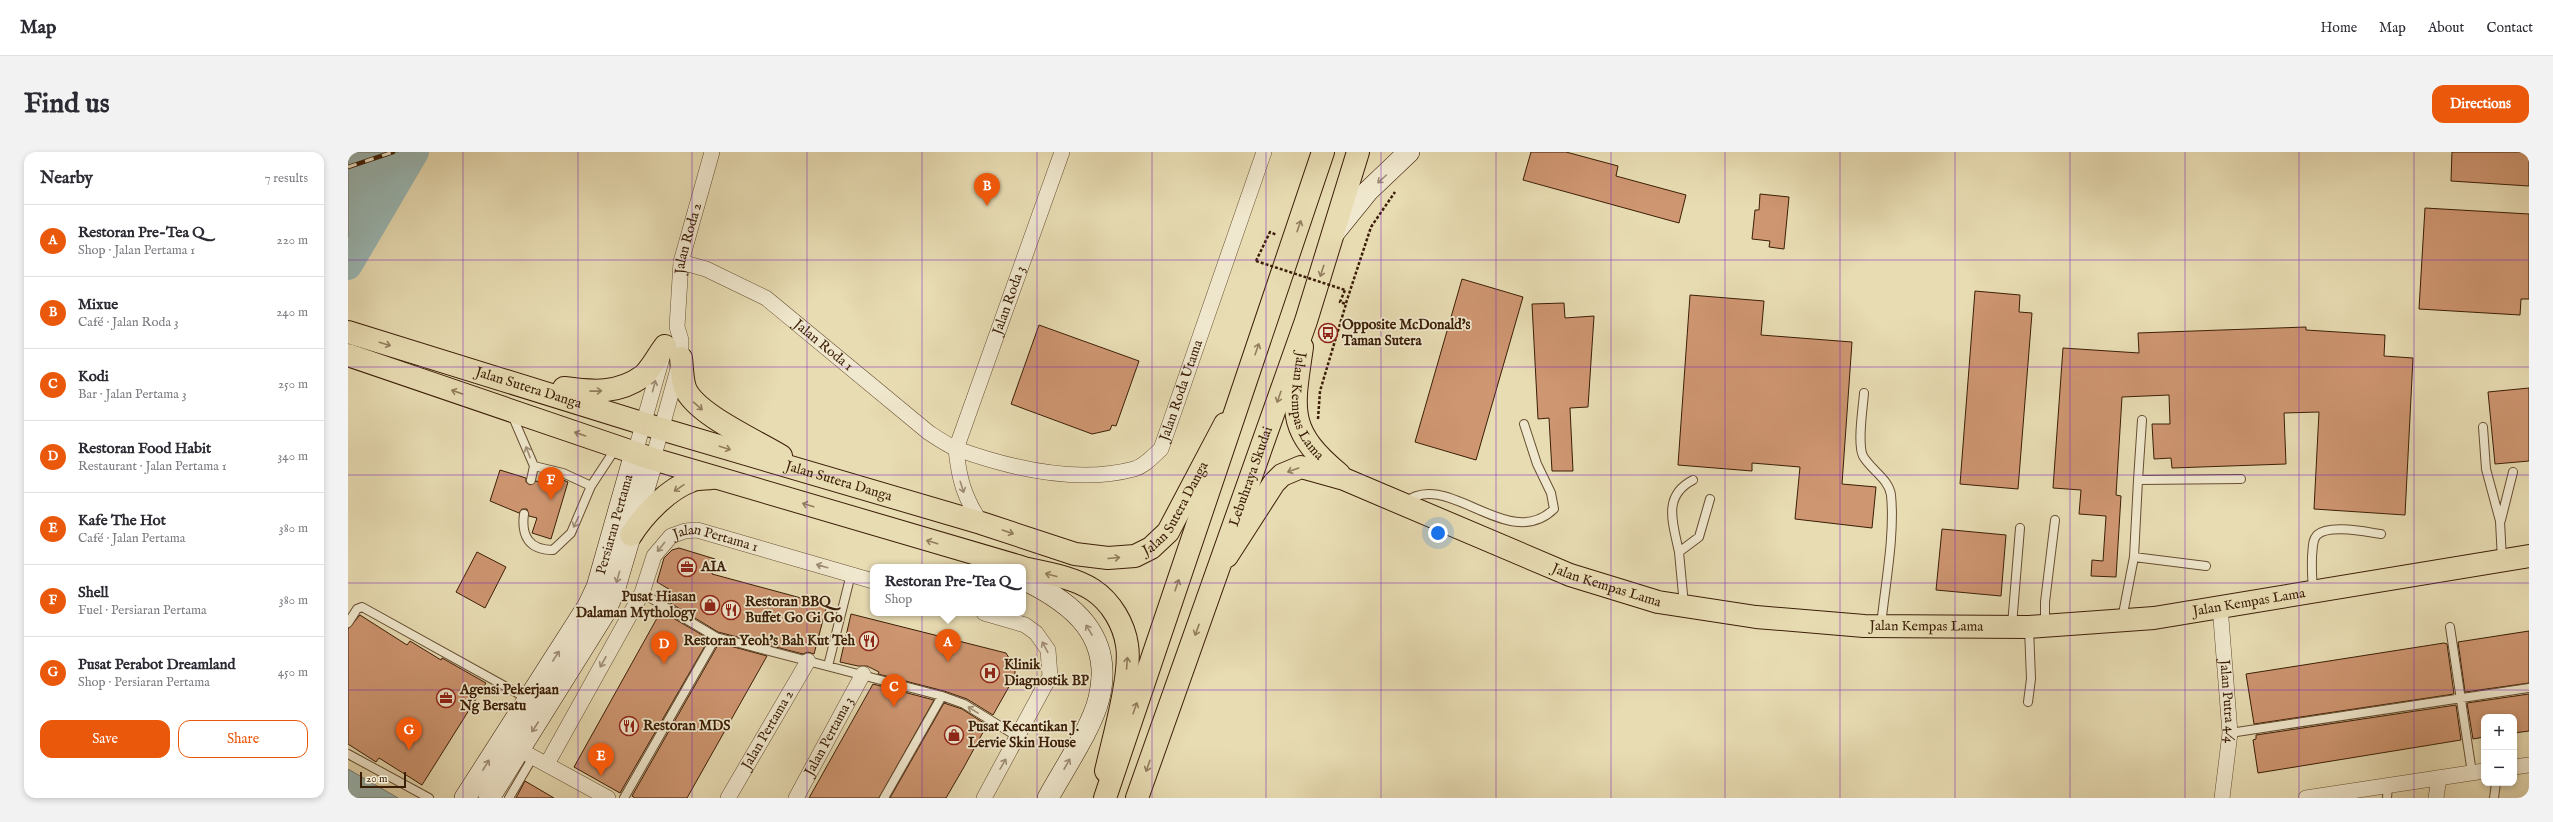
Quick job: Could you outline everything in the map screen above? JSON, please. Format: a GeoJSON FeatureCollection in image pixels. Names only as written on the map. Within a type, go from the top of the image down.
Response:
{"type":"FeatureCollection","features":[{"type":"Feature","properties":{"kind":"main road"},"geometry":{"type":"LineString","coordinates":[[1105,798],[1323,152]]}},
{"type":"Feature","properties":{"kind":"main road","name":"Lebuhraya Skudai"},"geometry":{"type":"LineString","coordinates":[[1137,798],[1220,568],[1306,321],[1358,152]]}},
{"type":"Feature","properties":{"kind":"main road","name":"Jalan Kempas Lama"},"geometry":{"type":"LineString","coordinates":[[1306,321],[1294,410],[1305,440],[1316,455],[1344,479]]}},
{"type":"Feature","properties":{"kind":"main road","name":"Jalan Sutera Danga"},"geometry":{"type":"LineString","coordinates":[[348,332],[652,426],[981,523],[1075,554],[1108,558],[1135,556],[1151,548],[1168,532],[1245,386]]}},
{"type":"Feature","properties":{"kind":"main road"},"geometry":{"type":"LineString","coordinates":[[488,375],[588,392],[610,391],[644,375],[673,352],[685,388],[692,401],[708,414],[810,473]]}},
{"type":"Feature","properties":{"kind":"main road","name":"Jalan Sutera Danga"},"geometry":{"type":"LineString","coordinates":[[348,355],[635,453],[970,554],[1010,564]]}},
{"type":"Feature","properties":{"kind":"main road","name":"Jalan Kempas Lama"},"geometry":{"type":"LineString","coordinates":[[1220,568],[1267,494],[1282,475],[1301,468],[1344,479],[1404,503],[1570,575],[1658,602],[1756,617],[1881,626],[2029,627],[2154,618],[2529,556]]}},
{"type":"Feature","properties":{"kind":"main road"},"geometry":{"type":"LineString","coordinates":[[631,535],[646,513],[677,489],[690,481],[716,477]]}},
{"type":"Feature","properties":{"kind":"main road","name":"Jalan Sutera Danga"},"geometry":{"type":"LineString","coordinates":[[1026,568],[1068,579],[1092,590],[1110,605],[1121,623],[1128,645],[1127,668],[1101,798]]}},
{"type":"Feature","properties":{"kind":"street","name":"Jalan Roda 2"},"geometry":{"type":"LineString","coordinates":[[635,453],[652,426],[673,352],[681,340],[677,327],[681,262],[712,152]]}},
{"type":"Feature","properties":{"kind":"street","name":"Jalan Roda 3"},"geometry":{"type":"LineString","coordinates":[[956,448],[1062,152]]}},
{"type":"Feature","properties":{"kind":"street","name":"Jalan Roda Utama"},"geometry":{"type":"LineString","coordinates":[[956,448],[1025,468],[1085,475],[1135,468],[1150,460],[1161,449],[1264,152]]}},
{"type":"Feature","properties":{"kind":"street"},"geometry":{"type":"LineString","coordinates":[[1334,234],[1368,191],[1409,152]]}},
{"type":"Feature","properties":{"kind":"street","name":"Jalan Roda 1"},"geometry":{"type":"LineString","coordinates":[[681,262],[706,269],[766,298],[928,432],[956,448]]}},
{"type":"Feature","properties":{"kind":"street"},"geometry":{"type":"LineString","coordinates":[[956,448],[959,476],[967,501],[981,523]]}},
{"type":"Feature","properties":{"kind":"street","name":"Persiaran Pertama"},"geometry":{"type":"LineString","coordinates":[[489,798],[526,753],[546,709],[604,614],[614,591],[631,535],[635,453]]}},
{"type":"Feature","properties":{"kind":"street","name":"Persiaran Pertama"},"geometry":{"type":"LineString","coordinates":[[465,798],[588,606],[597,587],[635,453]]}},
{"type":"Feature","properties":{"kind":"street","name":"Jalan Pertama 1"},"geometry":{"type":"LineString","coordinates":[[547,764],[642,593],[654,556],[662,544],[670,536],[685,531],[697,530],[870,580]]}},
{"type":"Feature","properties":{"kind":"street"},"geometry":{"type":"LineString","coordinates":[[970,554],[992,564]]}},
{"type":"Feature","properties":{"kind":"street"},"geometry":{"type":"LineString","coordinates":[[1026,580],[1053,594],[1077,613],[1096,643],[1100,660],[1099,698],[1090,722],[1048,798]]}},
{"type":"Feature","properties":{"kind":"street","name":"Jalan Putra 4/4"},"geometry":{"type":"LineString","coordinates":[[2220,606],[2230,734],[2222,798]]}},
{"type":"Feature","properties":{"kind":"street"},"geometry":{"type":"LineString","coordinates":[[984,798],[1018,738],[1050,676],[1048,650],[1036,633],[1025,625],[994,616]]}},
{"type":"Feature","properties":{"kind":"street","name":"Jalan Pertama 2"},"geometry":{"type":"LineString","coordinates":[[728,798],[808,661]]}},
{"type":"Feature","properties":{"kind":"street","name":"Jalan Pertama 3"},"geometry":{"type":"LineString","coordinates":[[796,798],[863,674]]}},
{"type":"Feature","properties":{"kind":"street"},"geometry":{"type":"LineString","coordinates":[[526,753],[608,798]]}},
{"type":"Feature","properties":{"kind":"street"},"geometry":{"type":"LineString","coordinates":[[2517,767],[2529,765]]}},
{"type":"Feature","properties":{"kind":"street"},"geometry":{"type":"LineString","coordinates":[[2306,798],[2387,792],[2439,778],[2478,772]]}},
{"type":"Feature","properties":{"kind":"street"},"geometry":{"type":"LineString","coordinates":[[2436,798],[2439,778]]}},
{"type":"Feature","properties":{"kind":"lane"},"geometry":{"type":"LineString","coordinates":[[1864,393],[1861,447],[1863,456],[1887,484],[1891,494],[1890,537],[1881,626]]}},
{"type":"Feature","properties":{"kind":"lane"},"geometry":{"type":"LineString","coordinates":[[510,410],[534,466],[531,480]]}},
{"type":"Feature","properties":{"kind":"lane"},"geometry":{"type":"LineString","coordinates":[[2122,620],[2134,557],[2142,420]]}},
{"type":"Feature","properties":{"kind":"lane"},"geometry":{"type":"LineString","coordinates":[[1404,503],[1423,493],[1451,499],[1498,518],[1529,524],[1549,515],[1554,509],[1554,502],[1537,464],[1524,424]]}},
{"type":"Feature","properties":{"kind":"lane"},"geometry":{"type":"LineString","coordinates":[[2483,427],[2486,469],[2500,521],[2502,560]]}},
{"type":"Feature","properties":{"kind":"lane"},"geometry":{"type":"LineString","coordinates":[[524,514],[522,527],[525,537],[533,547],[543,550],[553,550],[571,533],[591,486],[635,453]]}},
{"type":"Feature","properties":{"kind":"lane"},"geometry":{"type":"LineString","coordinates":[[534,466],[563,473],[591,486]]}},
{"type":"Feature","properties":{"kind":"lane"},"geometry":{"type":"LineString","coordinates":[[2500,521],[2513,472]]}},
{"type":"Feature","properties":{"kind":"lane"},"geometry":{"type":"LineString","coordinates":[[2138,480],[2241,479]]}},
{"type":"Feature","properties":{"kind":"lane"},"geometry":{"type":"LineString","coordinates":[[1685,606],[1672,504],[1676,491],[1693,480]]}},
{"type":"Feature","properties":{"kind":"lane"},"geometry":{"type":"LineString","coordinates":[[1679,552],[1699,537],[1710,499]]}},
{"type":"Feature","properties":{"kind":"lane"},"geometry":{"type":"LineString","coordinates":[[2029,627],[2045,602],[2056,520]]}},
{"type":"Feature","properties":{"kind":"lane"},"geometry":{"type":"LineString","coordinates":[[2020,528],[2029,627],[2031,679],[2028,702]]}},
{"type":"Feature","properties":{"kind":"lane"},"geometry":{"type":"LineString","coordinates":[[2314,591],[2311,580],[2313,544],[2317,535],[2326,530],[2381,534]]}},
{"type":"Feature","properties":{"kind":"lane"},"geometry":{"type":"LineString","coordinates":[[2134,557],[2206,566]]}},
{"type":"Feature","properties":{"kind":"lane"},"geometry":{"type":"LineString","coordinates":[[828,666],[851,574]]}},
{"type":"Feature","properties":{"kind":"lane"},"geometry":{"type":"LineString","coordinates":[[642,593],[716,637],[863,674],[942,696],[964,704],[1018,738]]}},
{"type":"Feature","properties":{"kind":"lane"},"geometry":{"type":"LineString","coordinates":[[348,623],[357,609],[362,607],[546,709]]}},
{"type":"Feature","properties":{"kind":"lane"},"geometry":{"type":"LineString","coordinates":[[2450,627],[2462,699],[2478,772]]}},
{"type":"Feature","properties":{"kind":"lane"},"geometry":{"type":"LineString","coordinates":[[624,798],[716,637]]}},
{"type":"Feature","properties":{"kind":"lane"},"geometry":{"type":"LineString","coordinates":[[2230,734],[2529,688]]}},
{"type":"Feature","properties":{"kind":"lane"},"geometry":{"type":"LineString","coordinates":[[884,798],[942,696]]}},
{"type":"Feature","properties":{"kind":"lane"},"geometry":{"type":"LineString","coordinates":[[509,798],[526,753]]}},
{"type":"Feature","properties":{"kind":"lane"},"geometry":{"type":"LineString","coordinates":[[348,754],[429,798]]}},
{"type":"Feature","properties":{"kind":"lane"},"geometry":{"type":"LineString","coordinates":[[2494,798],[2496,786]]}},
{"type":"Feature","properties":{"kind":"path"},"geometry":{"type":"LineString","coordinates":[[1318,426],[1320,390],[1371,227],[1398,188]]}},
{"type":"Feature","properties":{"kind":"path"},"geometry":{"type":"LineString","coordinates":[[1270,232],[1256,261],[1345,290],[1340,302],[1346,304]]}},
{"type":"Feature","properties":{"kind":"water"},"geometry":{"type":"Polygon","coordinates":[[[348,152],[415,152],[348,266],[348,152]]]}},
{"type":"Feature","properties":{"kind":"water"},"geometry":{"type":"Polygon","coordinates":[[[348,769],[398,798],[348,798],[348,769]]]}},
{"type":"Feature","properties":{"kind":"building"},"geometry":{"type":"Polygon","coordinates":[[[1531,152],[1566,152],[1618,166],[1616,176],[1686,195],[1679,223],[1523,180],[1531,152]]]}},
{"type":"Feature","properties":{"kind":"building"},"geometry":{"type":"Polygon","coordinates":[[[2452,152],[2529,152],[2529,186],[2451,181],[2452,152]]]}},
{"type":"Feature","properties":{"kind":"building"},"geometry":{"type":"Polygon","coordinates":[[[1760,194],[1789,197],[1784,249],[1769,247],[1770,241],[1752,239],[1755,210],[1759,210],[1760,194]]]}},
{"type":"Feature","properties":{"kind":"building"},"geometry":{"type":"Polygon","coordinates":[[[2425,208],[2529,214],[2529,299],[2521,299],[2520,315],[2419,309],[2425,208]]]}},
{"type":"Feature","properties":{"kind":"building"},"geometry":{"type":"Polygon","coordinates":[[[1462,279],[1523,297],[1476,460],[1415,442],[1462,279]]]}},
{"type":"Feature","properties":{"kind":"building"},"geometry":{"type":"Polygon","coordinates":[[[1975,291],[2020,295],[2019,312],[2032,313],[2018,489],[1960,484],[1975,291]]]}},
{"type":"Feature","properties":{"kind":"building"},"geometry":{"type":"Polygon","coordinates":[[[1690,295],[1764,301],[1761,335],[1852,342],[1842,484],[1876,487],[1872,528],[1795,519],[1800,467],[1752,463],[1752,471],[1678,465],[1690,295]]]}},
{"type":"Feature","properties":{"kind":"building"},"geometry":{"type":"Polygon","coordinates":[[[1564,303],[1565,318],[1594,316],[1588,407],[1570,408],[1573,471],[1552,471],[1549,418],[1538,419],[1532,304],[1564,303]]]}},
{"type":"Feature","properties":{"kind":"building"},"geometry":{"type":"Polygon","coordinates":[[[1039,325],[1139,361],[1116,426],[1112,425],[1110,430],[1092,434],[1011,404],[1039,325]]]}},
{"type":"Feature","properties":{"kind":"building"},"geometry":{"type":"Polygon","coordinates":[[[2306,327],[2306,330],[2385,335],[2384,356],[2413,358],[2405,515],[2314,509],[2319,412],[2284,413],[2286,464],[2172,468],[2171,458],[2154,459],[2152,424],[2170,424],[2169,395],[2122,397],[2116,495],[2121,496],[2116,577],[2091,576],[2092,560],[2103,561],[2106,516],[2079,514],[2081,490],[2053,488],[2063,348],[2139,353],[2138,333],[2306,327]]]}},
{"type":"Feature","properties":{"kind":"building"},"geometry":{"type":"Polygon","coordinates":[[[2529,388],[2529,461],[2495,464],[2488,392],[2529,388]]]}},
{"type":"Feature","properties":{"kind":"building"},"geometry":{"type":"Polygon","coordinates":[[[500,470],[526,478],[526,482],[530,485],[536,481],[547,484],[550,475],[568,482],[551,539],[532,533],[537,518],[529,516],[527,509],[522,509],[519,513],[490,501],[500,470]]]}},
{"type":"Feature","properties":{"kind":"building"},"geometry":{"type":"Polygon","coordinates":[[[1942,529],[2006,535],[2001,596],[1936,590],[1942,529]]]}},
{"type":"Feature","properties":{"kind":"building"},"geometry":{"type":"Polygon","coordinates":[[[679,548],[715,559],[712,574],[827,605],[814,654],[808,652],[803,654],[718,632],[667,601],[672,591],[657,582],[664,558],[672,550],[679,548]]]}},
{"type":"Feature","properties":{"kind":"building"},"geometry":{"type":"Polygon","coordinates":[[[477,552],[506,567],[485,608],[456,592],[477,552]]]}},
{"type":"Feature","properties":{"kind":"building"},"geometry":{"type":"Polygon","coordinates":[[[661,611],[709,639],[620,793],[574,767],[661,611]]]}},
{"type":"Feature","properties":{"kind":"building"},"geometry":{"type":"Polygon","coordinates":[[[851,614],[1006,653],[1015,668],[1015,676],[993,715],[967,699],[944,691],[878,674],[879,672],[867,666],[858,666],[840,662],[851,614]]]}},
{"type":"Feature","properties":{"kind":"building"},"geometry":{"type":"Polygon","coordinates":[[[360,615],[407,645],[410,641],[441,660],[442,658],[486,683],[422,785],[379,758],[376,762],[348,744],[348,629],[360,615]]]}},
{"type":"Feature","properties":{"kind":"building"},"geometry":{"type":"Polygon","coordinates":[[[2529,631],[2529,683],[2465,692],[2458,642],[2529,631]]]}},
{"type":"Feature","properties":{"kind":"building"},"geometry":{"type":"Polygon","coordinates":[[[719,643],[767,656],[687,798],[635,798],[632,796],[719,643]]]}},
{"type":"Feature","properties":{"kind":"building"},"geometry":{"type":"Polygon","coordinates":[[[2444,643],[2447,644],[2454,694],[2254,724],[2246,674],[2444,643]]]}},
{"type":"Feature","properties":{"kind":"building"},"geometry":{"type":"Polygon","coordinates":[[[873,684],[934,700],[879,798],[809,798],[873,684]]]}},
{"type":"Feature","properties":{"kind":"building"},"geometry":{"type":"Polygon","coordinates":[[[2529,694],[2529,731],[2517,733],[2517,714],[2481,714],[2481,738],[2473,739],[2467,703],[2529,694]]]}},
{"type":"Feature","properties":{"kind":"building"},"geometry":{"type":"Polygon","coordinates":[[[944,703],[962,709],[987,725],[964,767],[946,798],[890,798],[944,703]]]}},
{"type":"Feature","properties":{"kind":"building"},"geometry":{"type":"Polygon","coordinates":[[[2456,705],[2461,740],[2258,773],[2253,740],[2256,739],[2256,735],[2456,705]]]}},
{"type":"Feature","properties":{"kind":"building"},"geometry":{"type":"Polygon","coordinates":[[[525,781],[554,798],[516,798],[525,781]]]}},
{"type":"Feature","properties":{"kind":"waterway"},"geometry":{"type":"LineString","coordinates":[[348,266],[415,152]]}},
{"type":"Feature","properties":{"kind":"railway"},"geometry":{"type":"LineString","coordinates":[[348,167],[393,152]]}},
{"type":"Feature","properties":{"kind":"place","name":"Mixue"},"geometry":{"type":"Point","coordinates":[987,206]}},
{"type":"Feature","properties":{"kind":"place","name":"Opposite McDonald's Taman Sutera"},"geometry":{"type":"Point","coordinates":[1328,333]}},
{"type":"Feature","properties":{"kind":"place","name":"Shell"},"geometry":{"type":"Point","coordinates":[551,500]}},
{"type":"Feature","properties":{"kind":"place","name":"AIA"},"geometry":{"type":"Point","coordinates":[687,567]}},
{"type":"Feature","properties":{"kind":"place","name":"Pusat Hiasan Dalaman Mythology"},"geometry":{"type":"Point","coordinates":[710,605]}},
{"type":"Feature","properties":{"kind":"place","name":"Restoran BBQ Buffet Go Gi Go"},"geometry":{"type":"Point","coordinates":[731,610]}},
{"type":"Feature","properties":{"kind":"place","name":"Restoran Yeoh's Bah Kut Teh"},"geometry":{"type":"Point","coordinates":[869,641]}},
{"type":"Feature","properties":{"kind":"place","name":"Restoran Pre-Tea Q"},"geometry":{"type":"Point","coordinates":[948,662]}},
{"type":"Feature","properties":{"kind":"place","name":"Restoran Food Habit"},"geometry":{"type":"Point","coordinates":[664,664]}},
{"type":"Feature","properties":{"kind":"place","name":"Klinik Diagnostik BP"},"geometry":{"type":"Point","coordinates":[990,673]}},
{"type":"Feature","properties":{"kind":"place","name":"Agensi Pekerjaan Ng Bersatu"},"geometry":{"type":"Point","coordinates":[446,698]}},
{"type":"Feature","properties":{"kind":"place","name":"Kodi"},"geometry":{"type":"Point","coordinates":[894,707]}},
{"type":"Feature","properties":{"kind":"place","name":"Restoran MDS"},"geometry":{"type":"Point","coordinates":[629,726]}},
{"type":"Feature","properties":{"kind":"place","name":"Pusat Kecantikan J. Lervie Skin House"},"geometry":{"type":"Point","coordinates":[954,735]}},
{"type":"Feature","properties":{"kind":"place","name":"Pusat Perabot Dreamland"},"geometry":{"type":"Point","coordinates":[409,750]}},
{"type":"Feature","properties":{"kind":"place","name":"Kafe The Hot"},"geometry":{"type":"Point","coordinates":[601,776]}}]}
